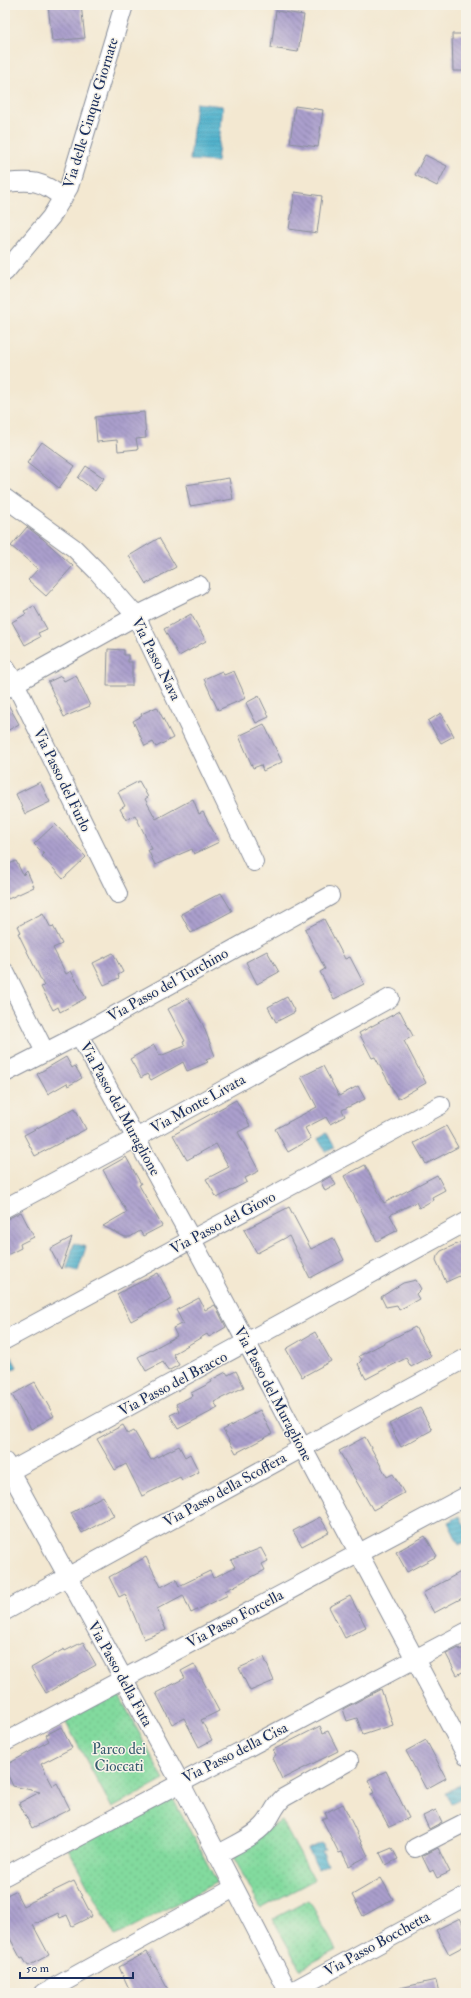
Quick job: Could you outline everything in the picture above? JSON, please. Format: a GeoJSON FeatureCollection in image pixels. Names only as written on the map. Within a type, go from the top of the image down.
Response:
{"type":"FeatureCollection","features":[{"type":"Feature","properties":{"kind":"street","name":"Via delle Cinque Giornate"},"geometry":{"type":"LineString","coordinates":[[7,266],[51,217],[63,198],[78,161],[124,5]]}},
{"type":"Feature","properties":{"kind":"street"},"geometry":{"type":"LineString","coordinates":[[5,183],[36,182],[49,187],[63,198]]}},
{"type":"Feature","properties":{"kind":"street","name":"Via Passo Nava"},"geometry":{"type":"LineString","coordinates":[[5,498],[74,548],[97,571],[136,616],[254,862]]}},
{"type":"Feature","properties":{"kind":"street"},"geometry":{"type":"LineString","coordinates":[[10,686],[136,616],[199,585]]}},
{"type":"Feature","properties":{"kind":"street","name":"Via Passo del Furlo"},"geometry":{"type":"LineString","coordinates":[[5,667],[10,686],[118,894]]}},
{"type":"Feature","properties":{"kind":"street","name":"Via Passo del Turchino"},"geometry":{"type":"LineString","coordinates":[[5,1073],[330,896]]}},
{"type":"Feature","properties":{"kind":"street"},"geometry":{"type":"LineString","coordinates":[[5,972],[45,1052]]}},
{"type":"Feature","properties":{"kind":"street","name":"Via Monte Livata"},"geometry":{"type":"LineString","coordinates":[[5,1208],[136,1138],[390,998]]}},
{"type":"Feature","properties":{"kind":"street","name":"Via Passo del Muraglione"},"geometry":{"type":"LineString","coordinates":[[79,1034],[192,1240],[466,1755]]}},
{"type":"Feature","properties":{"kind":"street","name":"Via Passo del Giovo"},"geometry":{"type":"LineString","coordinates":[[5,1340],[441,1105]]}},
{"type":"Feature","properties":{"kind":"street","name":"Via Passo del Bracco"},"geometry":{"type":"LineString","coordinates":[[7,1469],[246,1344],[466,1222]]}},
{"type":"Feature","properties":{"kind":"street","name":"Via Passo della Scoffera"},"geometry":{"type":"LineString","coordinates":[[5,1611],[466,1358]]}},
{"type":"Feature","properties":{"kind":"street","name":"Via Passo della Futa"},"geometry":{"type":"LineString","coordinates":[[7,1469],[180,1782],[289,1993]]}},
{"type":"Feature","properties":{"kind":"street","name":"Via Passo Forcella"},"geometry":{"type":"LineString","coordinates":[[5,1742],[122,1678],[466,1496]]}},
{"type":"Feature","properties":{"kind":"street","name":"Via Passo della Cisa"},"geometry":{"type":"LineString","coordinates":[[5,1876],[180,1782],[466,1632]]}},
{"type":"Feature","properties":{"kind":"street"},"geometry":{"type":"LineString","coordinates":[[217,1855],[258,1830],[268,1821],[274,1808],[283,1798],[349,1761]]}},
{"type":"Feature","properties":{"kind":"street"},"geometry":{"type":"LineString","coordinates":[[415,1848],[466,1822]]}},
{"type":"Feature","properties":{"kind":"street"},"geometry":{"type":"LineString","coordinates":[[44,1993],[234,1888]]}},
{"type":"Feature","properties":{"kind":"street","name":"Via Passo Bocchetta"},"geometry":{"type":"LineString","coordinates":[[289,1993],[466,1896]]}},
{"type":"Feature","properties":{"kind":"green space","name":"Parco dei Cioccati"},"geometry":{"type":"Polygon","coordinates":[[[117,1691],[164,1780],[112,1808],[64,1719],[117,1691]]]}},
{"type":"Feature","properties":{"kind":"green space"},"geometry":{"type":"Polygon","coordinates":[[[171,1795],[217,1882],[115,1936],[68,1849],[171,1795]]]}},
{"type":"Feature","properties":{"kind":"green space"},"geometry":{"type":"Polygon","coordinates":[[[282,1821],[314,1880],[261,1908],[229,1849],[282,1821]]]}},
{"type":"Feature","properties":{"kind":"green space"},"geometry":{"type":"Polygon","coordinates":[[[309,1900],[336,1950],[300,1969],[273,1919],[309,1900]]]}},
{"type":"Feature","properties":{"kind":"water"},"geometry":{"type":"Polygon","coordinates":[[[196,103],[223,106],[217,162],[190,160],[196,103]]]}},
{"type":"Feature","properties":{"kind":"water"},"geometry":{"type":"Polygon","coordinates":[[[326,1133],[334,1148],[326,1152],[318,1138],[326,1133]]]}},
{"type":"Feature","properties":{"kind":"water"},"geometry":{"type":"Polygon","coordinates":[[[74,1243],[86,1247],[78,1271],[67,1268],[74,1243]]]}},
{"type":"Feature","properties":{"kind":"water"},"geometry":{"type":"Polygon","coordinates":[[[10,1354],[17,1367],[5,1374],[5,1356],[10,1354]]]}},
{"type":"Feature","properties":{"kind":"water"},"geometry":{"type":"Polygon","coordinates":[[[460,1516],[466,1529],[466,1541],[459,1545],[448,1522],[460,1516]]]}},
{"type":"Feature","properties":{"kind":"water"},"geometry":{"type":"Polygon","coordinates":[[[466,1782],[466,1796],[451,1803],[446,1793],[466,1782]]]}},
{"type":"Feature","properties":{"kind":"water"},"geometry":{"type":"Polygon","coordinates":[[[322,1843],[325,1850],[322,1851],[328,1864],[318,1869],[308,1849],[322,1843]]]}},
{"type":"Feature","properties":{"kind":"building"},"geometry":{"type":"Polygon","coordinates":[[[48,5],[81,5],[85,38],[52,41],[48,5]]]}},
{"type":"Feature","properties":{"kind":"building"},"geometry":{"type":"Polygon","coordinates":[[[276,11],[304,15],[298,52],[271,48],[276,11]]]}},
{"type":"Feature","properties":{"kind":"building"},"geometry":{"type":"Polygon","coordinates":[[[452,34],[466,34],[466,71],[453,71],[452,34]]]}},
{"type":"Feature","properties":{"kind":"building"},"geometry":{"type":"Polygon","coordinates":[[[295,106],[323,110],[318,147],[290,143],[295,106]]]}},
{"type":"Feature","properties":{"kind":"building"},"geometry":{"type":"Polygon","coordinates":[[[425,155],[447,166],[437,186],[415,175],[425,155]]]}},
{"type":"Feature","properties":{"kind":"building"},"geometry":{"type":"Polygon","coordinates":[[[295,192],[322,196],[317,233],[289,229],[295,192]]]}},
{"type":"Feature","properties":{"kind":"building"},"geometry":{"type":"Polygon","coordinates":[[[144,412],[146,438],[136,439],[138,449],[118,451],[117,440],[97,442],[95,417],[144,412]]]}},
{"type":"Feature","properties":{"kind":"building"},"geometry":{"type":"Polygon","coordinates":[[[42,442],[75,466],[59,488],[27,463],[42,442]]]}},
{"type":"Feature","properties":{"kind":"building"},"geometry":{"type":"Polygon","coordinates":[[[86,466],[104,478],[95,491],[78,478],[86,466]]]}},
{"type":"Feature","properties":{"kind":"building"},"geometry":{"type":"Polygon","coordinates":[[[229,478],[233,499],[190,506],[186,485],[229,478]]]}},
{"type":"Feature","properties":{"kind":"building"},"geometry":{"type":"Polygon","coordinates":[[[27,527],[73,566],[46,596],[28,580],[38,569],[11,546],[27,527]]]}},
{"type":"Feature","properties":{"kind":"building"},"geometry":{"type":"Polygon","coordinates":[[[159,538],[176,567],[146,584],[129,556],[159,538]]]}},
{"type":"Feature","properties":{"kind":"building"},"geometry":{"type":"Polygon","coordinates":[[[34,606],[47,629],[38,633],[40,637],[25,645],[12,622],[26,614],[24,611],[34,606]]]}},
{"type":"Feature","properties":{"kind":"building"},"geometry":{"type":"Polygon","coordinates":[[[191,614],[206,641],[179,656],[164,629],[191,614]]]}},
{"type":"Feature","properties":{"kind":"building"},"geometry":{"type":"Polygon","coordinates":[[[108,649],[124,650],[124,655],[128,655],[128,662],[132,662],[132,686],[107,686],[108,649]]]}},
{"type":"Feature","properties":{"kind":"building"},"geometry":{"type":"Polygon","coordinates":[[[222,671],[224,675],[234,671],[246,698],[218,710],[204,679],[222,671]]]}},
{"type":"Feature","properties":{"kind":"building"},"geometry":{"type":"Polygon","coordinates":[[[76,675],[90,706],[64,717],[48,682],[61,676],[64,681],[76,675]]]}},
{"type":"Feature","properties":{"kind":"building"},"geometry":{"type":"Polygon","coordinates":[[[259,696],[269,717],[256,723],[246,703],[259,696]]]}},
{"type":"Feature","properties":{"kind":"building"},"geometry":{"type":"Polygon","coordinates":[[[5,699],[19,724],[5,732],[5,699]]]}},
{"type":"Feature","properties":{"kind":"building"},"geometry":{"type":"Polygon","coordinates":[[[157,707],[173,738],[156,747],[153,742],[145,746],[133,721],[142,716],[141,714],[157,707]]]}},
{"type":"Feature","properties":{"kind":"building"},"geometry":{"type":"Polygon","coordinates":[[[441,713],[454,736],[441,743],[428,721],[441,713]]]}},
{"type":"Feature","properties":{"kind":"building"},"geometry":{"type":"Polygon","coordinates":[[[264,724],[282,762],[263,771],[261,765],[253,768],[239,736],[264,724]]]}},
{"type":"Feature","properties":{"kind":"building"},"geometry":{"type":"Polygon","coordinates":[[[139,781],[148,797],[145,799],[156,819],[193,799],[199,814],[203,812],[219,842],[194,854],[192,849],[155,865],[148,850],[152,849],[135,815],[126,820],[120,809],[125,806],[118,792],[139,781]]]}},
{"type":"Feature","properties":{"kind":"building"},"geometry":{"type":"Polygon","coordinates":[[[40,782],[50,802],[25,814],[16,794],[40,782]]]}},
{"type":"Feature","properties":{"kind":"building"},"geometry":{"type":"Polygon","coordinates":[[[55,824],[86,857],[63,879],[42,856],[44,854],[34,844],[55,824]]]}},
{"type":"Feature","properties":{"kind":"building"},"geometry":{"type":"Polygon","coordinates":[[[16,861],[23,875],[27,871],[34,887],[8,899],[5,892],[5,866],[16,861]]]}},
{"type":"Feature","properties":{"kind":"building"},"geometry":{"type":"Polygon","coordinates":[[[221,893],[232,911],[191,933],[181,914],[221,893]]]}},
{"type":"Feature","properties":{"kind":"building"},"geometry":{"type":"Polygon","coordinates":[[[43,913],[51,928],[53,926],[62,944],[53,948],[66,974],[71,971],[86,998],[60,1012],[58,1007],[53,1010],[41,987],[44,986],[18,933],[21,932],[18,926],[43,913]]]}},
{"type":"Feature","properties":{"kind":"building"},"geometry":{"type":"Polygon","coordinates":[[[324,919],[345,959],[350,957],[364,984],[334,999],[320,972],[325,969],[305,929],[324,919]]]}},
{"type":"Feature","properties":{"kind":"building"},"geometry":{"type":"Polygon","coordinates":[[[267,951],[279,972],[257,984],[246,962],[267,951]]]}},
{"type":"Feature","properties":{"kind":"building"},"geometry":{"type":"Polygon","coordinates":[[[113,953],[123,972],[118,975],[119,978],[104,985],[93,963],[113,953]]]}},
{"type":"Feature","properties":{"kind":"building"},"geometry":{"type":"Polygon","coordinates":[[[287,997],[295,1012],[276,1022],[268,1007],[287,997]]]}},
{"type":"Feature","properties":{"kind":"building"},"geometry":{"type":"Polygon","coordinates":[[[188,998],[203,1025],[215,1056],[206,1060],[208,1062],[187,1071],[183,1062],[151,1080],[147,1074],[141,1078],[130,1059],[154,1045],[160,1056],[185,1046],[183,1042],[185,1041],[168,1009],[188,998]]]}},
{"type":"Feature","properties":{"kind":"building"},"geometry":{"type":"Polygon","coordinates":[[[400,1011],[413,1036],[404,1041],[426,1083],[398,1099],[375,1057],[372,1058],[359,1033],[400,1011]]]}},
{"type":"Feature","properties":{"kind":"building"},"geometry":{"type":"Polygon","coordinates":[[[66,1057],[72,1068],[75,1066],[82,1078],[68,1086],[67,1083],[48,1094],[37,1074],[66,1057]]]}},
{"type":"Feature","properties":{"kind":"building"},"geometry":{"type":"Polygon","coordinates":[[[323,1066],[339,1096],[358,1086],[365,1099],[342,1110],[345,1116],[330,1124],[326,1117],[305,1128],[311,1139],[288,1152],[275,1129],[317,1107],[301,1077],[323,1066]]]}},
{"type":"Feature","properties":{"kind":"building"},"geometry":{"type":"Polygon","coordinates":[[[236,1100],[250,1126],[238,1132],[259,1171],[245,1178],[247,1182],[217,1198],[206,1179],[229,1167],[216,1144],[187,1160],[173,1135],[236,1100]]]}},
{"type":"Feature","properties":{"kind":"building"},"geometry":{"type":"Polygon","coordinates":[[[75,1108],[86,1129],[35,1156],[24,1135],[75,1108]]]}},
{"type":"Feature","properties":{"kind":"building"},"geometry":{"type":"Polygon","coordinates":[[[446,1126],[458,1147],[426,1164],[414,1143],[446,1126]]]}},
{"type":"Feature","properties":{"kind":"building"},"geometry":{"type":"Polygon","coordinates":[[[126,1157],[141,1184],[139,1185],[162,1226],[143,1236],[140,1231],[130,1237],[125,1237],[103,1226],[127,1212],[103,1170],[126,1157]]]}},
{"type":"Feature","properties":{"kind":"building"},"geometry":{"type":"Polygon","coordinates":[[[365,1165],[384,1203],[437,1175],[445,1190],[432,1197],[433,1200],[419,1208],[416,1202],[390,1215],[398,1230],[377,1241],[344,1176],[365,1165]]]}},
{"type":"Feature","properties":{"kind":"building"},"geometry":{"type":"Polygon","coordinates":[[[331,1176],[336,1185],[325,1191],[321,1182],[331,1176]]]}},
{"type":"Feature","properties":{"kind":"building"},"geometry":{"type":"Polygon","coordinates":[[[289,1207],[311,1249],[333,1238],[344,1260],[310,1278],[289,1236],[257,1253],[244,1230],[289,1207]]]}},
{"type":"Feature","properties":{"kind":"building"},"geometry":{"type":"Polygon","coordinates":[[[21,1212],[34,1237],[20,1244],[21,1248],[5,1256],[5,1220],[21,1212]]]}},
{"type":"Feature","properties":{"kind":"building"},"geometry":{"type":"Polygon","coordinates":[[[72,1237],[61,1269],[50,1249],[72,1237]]]}},
{"type":"Feature","properties":{"kind":"building"},"geometry":{"type":"Polygon","coordinates":[[[466,1240],[466,1273],[446,1282],[436,1260],[437,1256],[441,1251],[466,1240]]]}},
{"type":"Feature","properties":{"kind":"building"},"geometry":{"type":"Polygon","coordinates":[[[158,1273],[172,1299],[131,1321],[117,1294],[158,1273]]]}},
{"type":"Feature","properties":{"kind":"building"},"geometry":{"type":"Polygon","coordinates":[[[416,1280],[421,1289],[416,1294],[419,1299],[399,1310],[397,1305],[386,1307],[381,1297],[403,1283],[416,1280]]]}},
{"type":"Feature","properties":{"kind":"building"},"geometry":{"type":"Polygon","coordinates":[[[199,1298],[205,1310],[215,1305],[226,1327],[209,1337],[207,1334],[173,1354],[179,1365],[168,1371],[163,1362],[146,1371],[138,1357],[177,1336],[173,1328],[183,1323],[176,1310],[199,1298]]]}},
{"type":"Feature","properties":{"kind":"building"},"geometry":{"type":"Polygon","coordinates":[[[415,1327],[431,1356],[411,1367],[406,1358],[366,1379],[358,1364],[362,1360],[359,1356],[415,1327]]]}},
{"type":"Feature","properties":{"kind":"building"},"geometry":{"type":"Polygon","coordinates":[[[315,1332],[331,1361],[302,1377],[286,1349],[315,1332]]]}},
{"type":"Feature","properties":{"kind":"building"},"geometry":{"type":"Polygon","coordinates":[[[236,1371],[244,1387],[214,1402],[218,1408],[178,1429],[170,1415],[179,1411],[176,1404],[192,1396],[191,1393],[212,1382],[211,1380],[226,1372],[228,1375],[236,1371]]]}},
{"type":"Feature","properties":{"kind":"building"},"geometry":{"type":"Polygon","coordinates":[[[35,1382],[54,1416],[31,1429],[12,1395],[35,1382]]]}},
{"type":"Feature","properties":{"kind":"building"},"geometry":{"type":"Polygon","coordinates":[[[420,1408],[432,1430],[401,1447],[389,1424],[420,1408]]]}},
{"type":"Feature","properties":{"kind":"building"},"geometry":{"type":"Polygon","coordinates":[[[260,1410],[272,1434],[236,1453],[223,1430],[260,1410]]]}},
{"type":"Feature","properties":{"kind":"building"},"geometry":{"type":"Polygon","coordinates":[[[123,1425],[128,1434],[134,1431],[151,1460],[179,1446],[185,1457],[190,1454],[199,1472],[182,1480],[180,1477],[142,1496],[126,1464],[115,1470],[97,1439],[123,1425]]]}},
{"type":"Feature","properties":{"kind":"building"},"geometry":{"type":"Polygon","coordinates":[[[365,1437],[387,1477],[393,1474],[404,1493],[373,1510],[339,1451],[365,1437]]]}},
{"type":"Feature","properties":{"kind":"building"},"geometry":{"type":"Polygon","coordinates":[[[103,1496],[114,1516],[82,1533],[71,1513],[103,1496]]]}},
{"type":"Feature","properties":{"kind":"building"},"geometry":{"type":"Polygon","coordinates":[[[320,1517],[329,1532],[302,1546],[293,1531],[320,1517]]]}},
{"type":"Feature","properties":{"kind":"building"},"geometry":{"type":"Polygon","coordinates":[[[425,1536],[437,1556],[407,1572],[396,1552],[425,1536]]]}},
{"type":"Feature","properties":{"kind":"building"},"geometry":{"type":"Polygon","coordinates":[[[261,1548],[268,1561],[262,1564],[265,1570],[225,1591],[228,1595],[191,1613],[183,1595],[157,1609],[166,1630],[144,1639],[125,1594],[119,1597],[109,1577],[146,1557],[161,1587],[176,1579],[179,1586],[210,1571],[213,1578],[235,1567],[231,1560],[261,1548]]]}},
{"type":"Feature","properties":{"kind":"building"},"geometry":{"type":"Polygon","coordinates":[[[466,1569],[466,1596],[434,1613],[423,1593],[466,1569]]]}},
{"type":"Feature","properties":{"kind":"building"},"geometry":{"type":"Polygon","coordinates":[[[350,1596],[366,1627],[345,1638],[329,1607],[350,1596]]]}},
{"type":"Feature","properties":{"kind":"building"},"geometry":{"type":"Polygon","coordinates":[[[83,1642],[96,1665],[46,1693],[31,1668],[64,1649],[65,1651],[83,1642]]]}},
{"type":"Feature","properties":{"kind":"building"},"geometry":{"type":"Polygon","coordinates":[[[466,1647],[466,1670],[457,1675],[446,1654],[459,1648],[460,1650],[466,1647]]]}},
{"type":"Feature","properties":{"kind":"building"},"geometry":{"type":"Polygon","coordinates":[[[264,1657],[274,1681],[250,1691],[239,1668],[264,1657]]]}},
{"type":"Feature","properties":{"kind":"building"},"geometry":{"type":"Polygon","coordinates":[[[194,1664],[219,1711],[201,1720],[212,1740],[199,1747],[184,1718],[172,1724],[156,1693],[185,1678],[181,1671],[194,1664]]]}},
{"type":"Feature","properties":{"kind":"building"},"geometry":{"type":"Polygon","coordinates":[[[381,1689],[393,1725],[363,1735],[357,1718],[347,1721],[343,1709],[381,1689]]]}},
{"type":"Feature","properties":{"kind":"building"},"geometry":{"type":"Polygon","coordinates":[[[320,1726],[323,1733],[328,1731],[338,1751],[282,1779],[272,1758],[276,1755],[273,1750],[320,1726]]]}},
{"type":"Feature","properties":{"kind":"building"},"geometry":{"type":"Polygon","coordinates":[[[61,1727],[72,1748],[41,1764],[53,1786],[57,1783],[70,1809],[32,1828],[19,1803],[40,1792],[13,1786],[5,1769],[8,1764],[49,1741],[46,1735],[61,1727]]]}},
{"type":"Feature","properties":{"kind":"building"},"geometry":{"type":"Polygon","coordinates":[[[426,1740],[446,1778],[426,1789],[406,1751],[426,1740]]]}},
{"type":"Feature","properties":{"kind":"building"},"geometry":{"type":"Polygon","coordinates":[[[386,1771],[409,1818],[389,1827],[371,1794],[374,1793],[368,1780],[386,1771]]]}},
{"type":"Feature","properties":{"kind":"building"},"geometry":{"type":"Polygon","coordinates":[[[343,1804],[368,1856],[349,1866],[342,1852],[339,1853],[322,1819],[327,1817],[325,1813],[343,1804]]]}},
{"type":"Feature","properties":{"kind":"building"},"geometry":{"type":"Polygon","coordinates":[[[436,1810],[442,1822],[429,1829],[423,1816],[436,1810]]]}},
{"type":"Feature","properties":{"kind":"building"},"geometry":{"type":"Polygon","coordinates":[[[392,1848],[398,1859],[386,1865],[380,1853],[392,1848]]]}},
{"type":"Feature","properties":{"kind":"building"},"geometry":{"type":"Polygon","coordinates":[[[438,1848],[450,1872],[437,1878],[433,1870],[430,1872],[422,1856],[438,1848]]]}},
{"type":"Feature","properties":{"kind":"building"},"geometry":{"type":"Polygon","coordinates":[[[381,1878],[393,1899],[363,1916],[352,1895],[381,1878]]]}},
{"type":"Feature","properties":{"kind":"building"},"geometry":{"type":"Polygon","coordinates":[[[74,1881],[92,1916],[72,1926],[67,1915],[60,1918],[58,1913],[33,1925],[49,1955],[28,1966],[23,1958],[21,1959],[5,1929],[5,1896],[15,1891],[23,1906],[74,1881]]]}},
{"type":"Feature","properties":{"kind":"building"},"geometry":{"type":"Polygon","coordinates":[[[460,1918],[466,1930],[466,1945],[449,1954],[436,1930],[460,1918]]]}},
{"type":"Feature","properties":{"kind":"building"},"geometry":{"type":"Polygon","coordinates":[[[147,1952],[170,1993],[131,1993],[119,1967],[147,1952]]]}},
{"type":"Feature","properties":{"kind":"building"},"geometry":{"type":"Polygon","coordinates":[[[436,1980],[439,1993],[400,1993],[400,1988],[436,1980]]]}}]}
